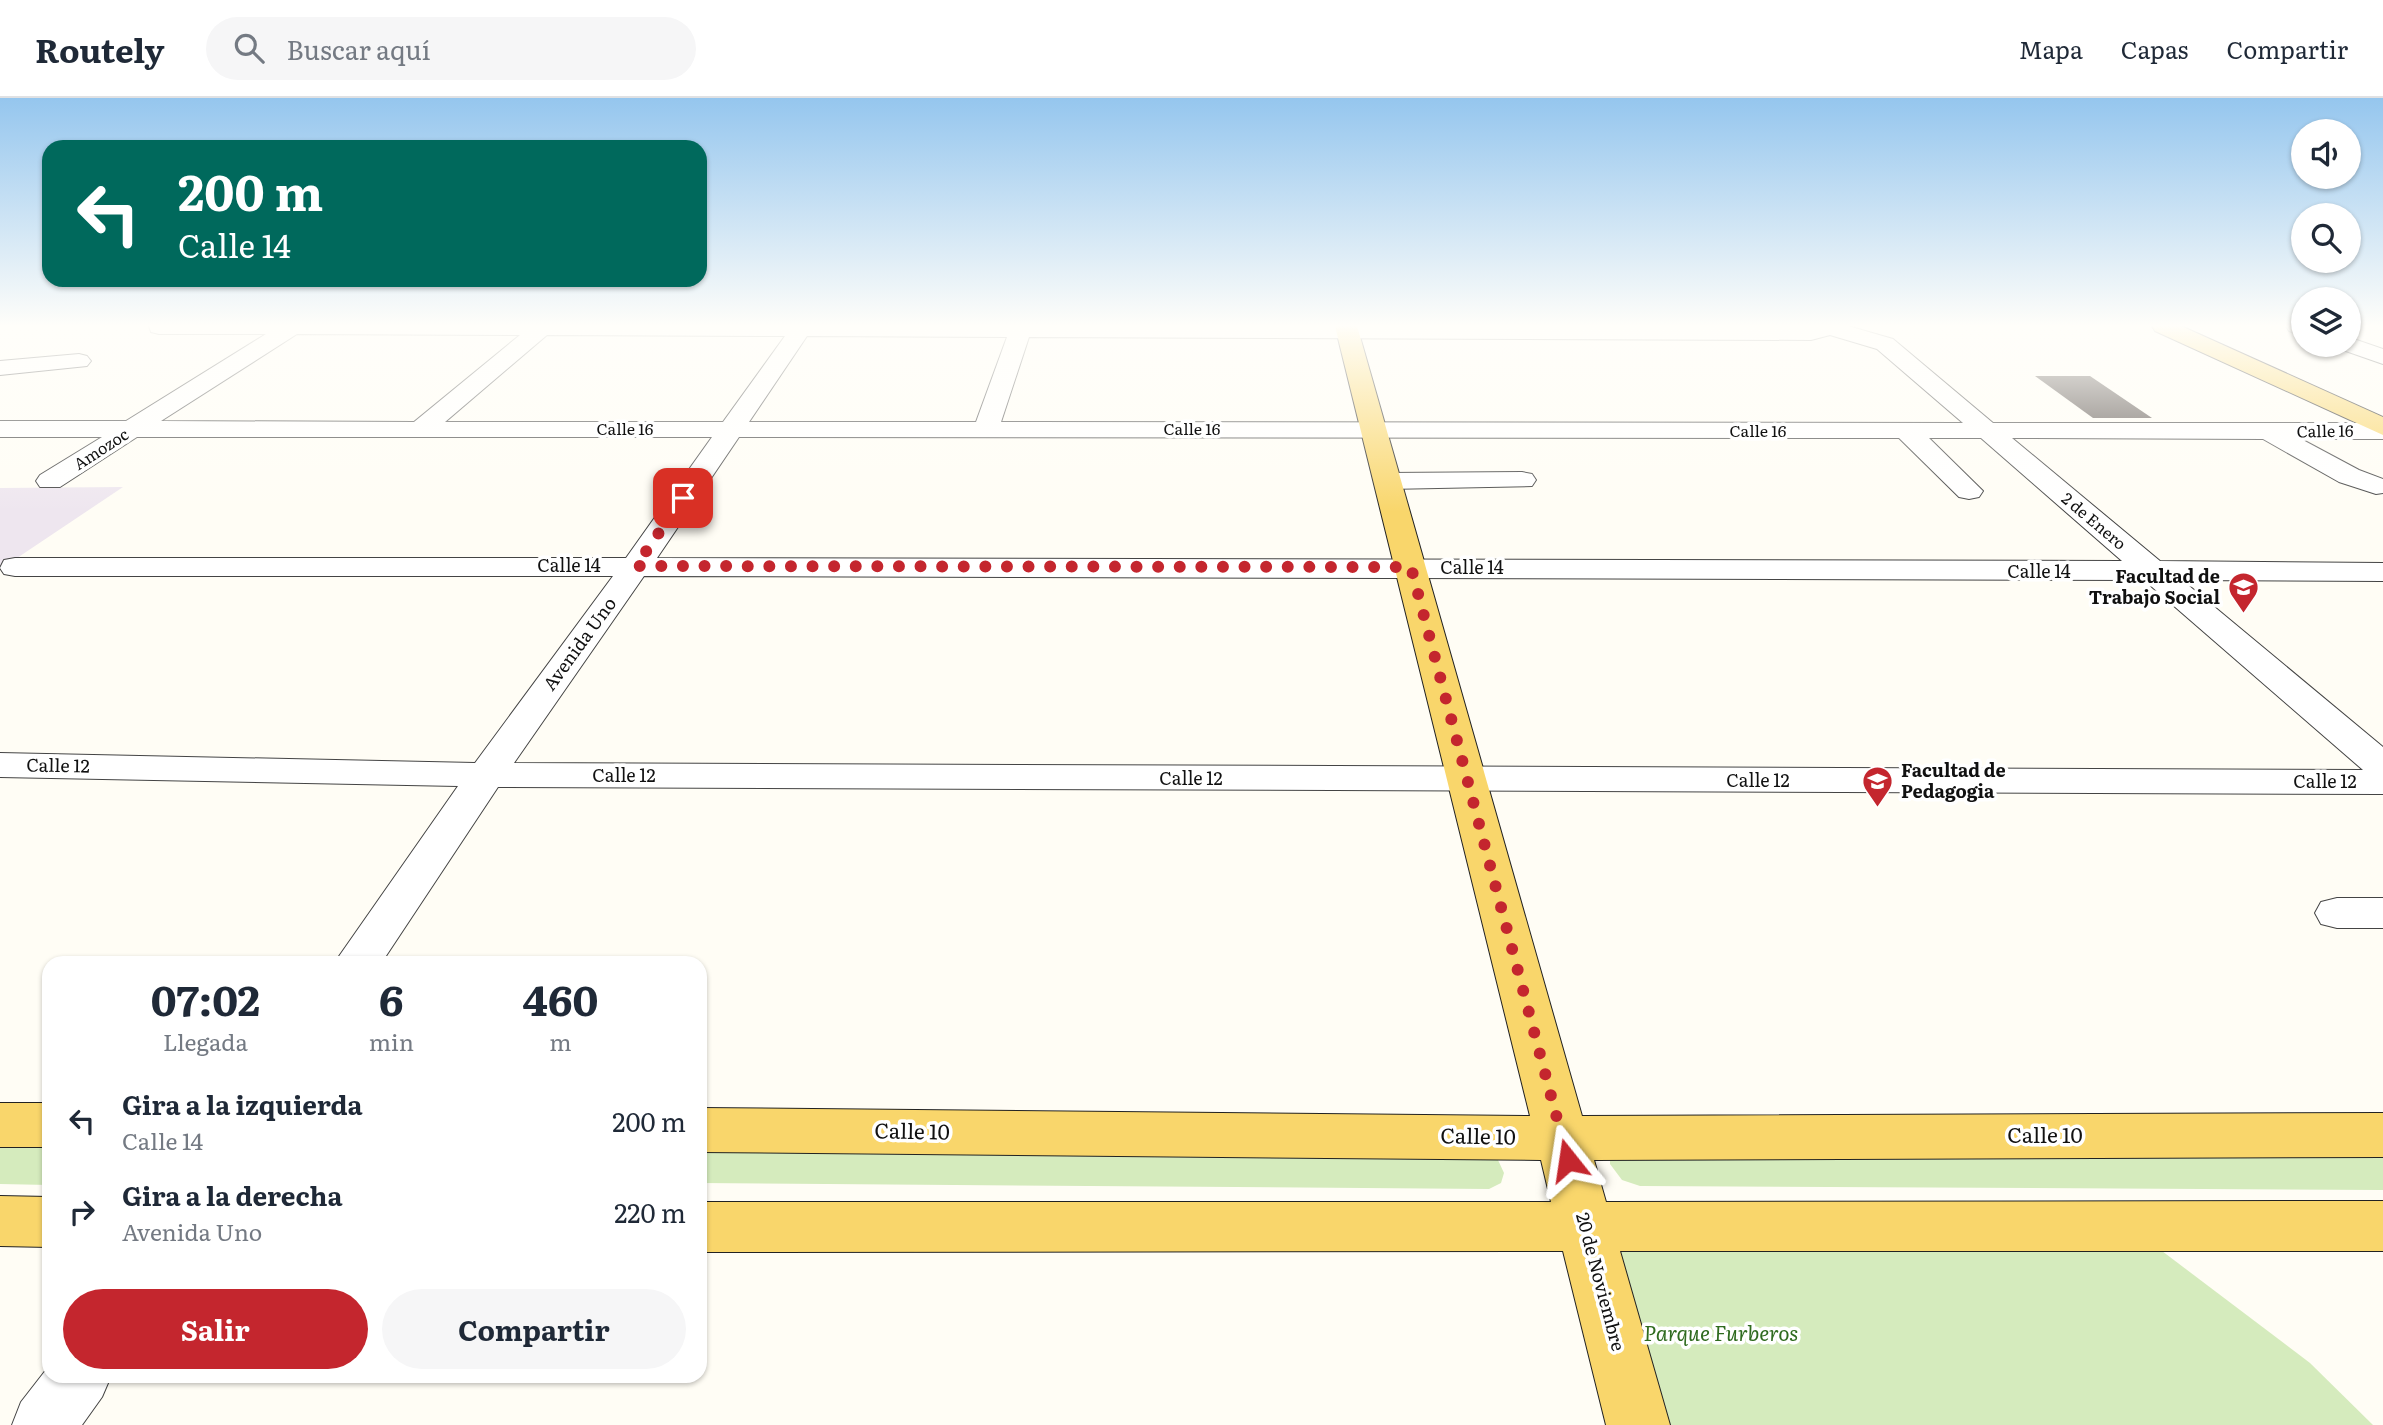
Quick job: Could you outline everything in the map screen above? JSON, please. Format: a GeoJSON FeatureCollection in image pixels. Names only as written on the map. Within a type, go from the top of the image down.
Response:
{"type":"FeatureCollection","features":[{"type":"Feature","properties":{"kind":"main road","name":"20 de Noviembre"},"geometry":{"type":"LineString","coordinates":[[1363,388],[1638,1425]]}},
{"type":"Feature","properties":{"kind":"main road"},"geometry":{"type":"LineString","coordinates":[[2299,388],[2383,429]]}},
{"type":"Feature","properties":{"kind":"main road"},"geometry":{"type":"LineString","coordinates":[[0,1125],[42,1125]]}},
{"type":"Feature","properties":{"kind":"main road","name":"Calle 10"},"geometry":{"type":"LineString","coordinates":[[707,1130],[1562,1138],[2383,1135]]}},
{"type":"Feature","properties":{"kind":"main road"},"geometry":{"type":"LineString","coordinates":[[0,1221],[42,1222]]}},
{"type":"Feature","properties":{"kind":"main road"},"geometry":{"type":"LineString","coordinates":[[707,1227],[2383,1226]]}},
{"type":"Feature","properties":{"kind":"street","name":"Amozoc"},"geometry":{"type":"LineString","coordinates":[[50,481],[197,388]]}},
{"type":"Feature","properties":{"kind":"street"},"geometry":{"type":"LineString","coordinates":[[421,429],[470,388]]}},
{"type":"Feature","properties":{"kind":"street","name":"Avenida Uno"},"geometry":{"type":"LineString","coordinates":[[362,956],[486,775],[759,388]]}},
{"type":"Feature","properties":{"kind":"street"},"geometry":{"type":"LineString","coordinates":[[986,430],[1001,388]]}},
{"type":"Feature","properties":{"kind":"street","name":"2 de Enero"},"geometry":{"type":"LineString","coordinates":[[1937,388],[2383,767]]}},
{"type":"Feature","properties":{"kind":"street"},"geometry":{"type":"LineString","coordinates":[[2355,413],[2383,407]]}},
{"type":"Feature","properties":{"kind":"street","name":"Calle 16"},"geometry":{"type":"LineString","coordinates":[[0,429],[1374,429],[1907,432],[2269,432],[2383,429]]}},
{"type":"Feature","properties":{"kind":"street"},"geometry":{"type":"LineString","coordinates":[[1907,432],[1969,491]]}},
{"type":"Feature","properties":{"kind":"street"},"geometry":{"type":"LineString","coordinates":[[2269,432],[2349,476],[2379,498]]}},
{"type":"Feature","properties":{"kind":"street"},"geometry":{"type":"LineString","coordinates":[[1388,481],[1522,480]]}},
{"type":"Feature","properties":{"kind":"street"},"geometry":{"type":"LineString","coordinates":[[2345,496],[2379,498]]}},
{"type":"Feature","properties":{"kind":"street","name":"Calle 14"},"geometry":{"type":"LineString","coordinates":[[15,567],[1411,567],[2157,573],[2383,572]]}},
{"type":"Feature","properties":{"kind":"street","name":"Calle 12"},"geometry":{"type":"LineString","coordinates":[[0,765],[486,775],[2383,782]]}},
{"type":"Feature","properties":{"kind":"street"},"geometry":{"type":"LineString","coordinates":[[2337,913],[2383,913]]}},
{"type":"Feature","properties":{"kind":"street"},"geometry":{"type":"LineString","coordinates":[[44,1425],[75,1383]]}},
{"type":"Feature","properties":{"kind":"shaded area"},"geometry":{"type":"Polygon","coordinates":[[[123,487],[23,554],[0,570],[0,488],[123,487]]]}},
{"type":"Feature","properties":{"kind":"green space"},"geometry":{"type":"Polygon","coordinates":[[[0,1140],[42,1140],[42,1185],[0,1184],[0,1140]]]}},
{"type":"Feature","properties":{"kind":"green space"},"geometry":{"type":"Polygon","coordinates":[[[707,1145],[1485,1153],[1498,1160],[1504,1173],[1501,1183],[1489,1189],[707,1183],[707,1145]]]}},
{"type":"Feature","properties":{"kind":"green space"},"geometry":{"type":"Polygon","coordinates":[[[2383,1153],[2383,1190],[1640,1186],[1622,1180],[1610,1164],[1610,1156],[2383,1153]]]}},
{"type":"Feature","properties":{"kind":"green space","name":"Parque Furberos"},"geometry":{"type":"Polygon","coordinates":[[[1595,1240],[2162,1251],[2310,1363],[2373,1425],[1647,1425],[1595,1240]]]}},
{"type":"Feature","properties":{"kind":"building"},"geometry":{"type":"Polygon","coordinates":[[[2051,388],[2108,388],[2152,418],[2093,418],[2051,388]]]}},
{"type":"Feature","properties":{"kind":"place","name":"Facultad de Trabajo Social"},"geometry":{"type":"Point","coordinates":[2243,614]}},
{"type":"Feature","properties":{"kind":"place","name":"Facultad de Pedagogia"},"geometry":{"type":"Point","coordinates":[1878,808]}},
{"type":"Feature","properties":{"kind":"route"},"geometry":{"type":"LineString","coordinates":[[683,498],[636,566],[1411,567],[1568,1160]]}}]}
